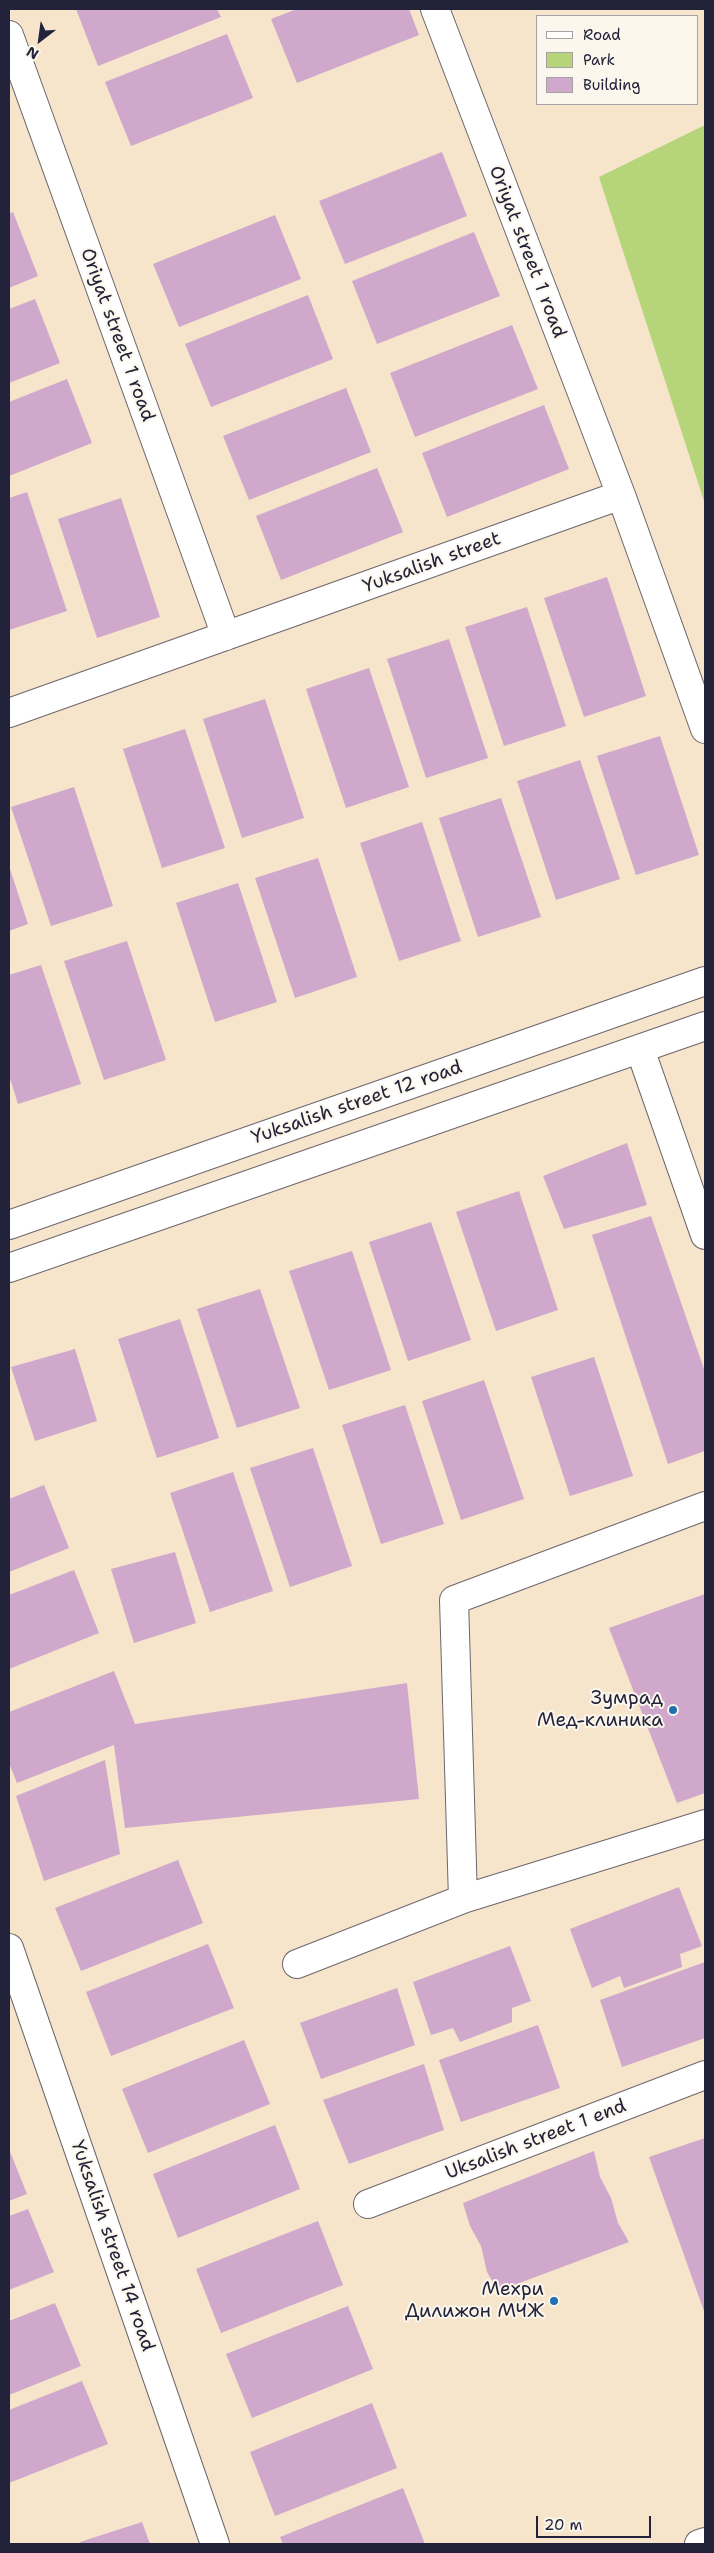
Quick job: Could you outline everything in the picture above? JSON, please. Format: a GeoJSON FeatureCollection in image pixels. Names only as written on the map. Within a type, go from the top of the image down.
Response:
{"type":"FeatureCollection","features":[{"type":"Feature","properties":{"kind":"street","name":"Oriyat street 1 road"},"geometry":{"type":"LineString","coordinates":[[435,9],[621,495]]}},
{"type":"Feature","properties":{"kind":"street","name":"Oriyat street 1 road"},"geometry":{"type":"LineString","coordinates":[[9,35],[226,636]]}},
{"type":"Feature","properties":{"kind":"street","name":"Yuksalish street"},"geometry":{"type":"LineString","coordinates":[[9,713],[621,495]]}},
{"type":"Feature","properties":{"kind":"street"},"geometry":{"type":"LineString","coordinates":[[621,495],[705,729]]}},
{"type":"Feature","properties":{"kind":"street","name":"Yuksalish street 12 road"},"geometry":{"type":"LineString","coordinates":[[9,1225],[705,981]]}},
{"type":"Feature","properties":{"kind":"street"},"geometry":{"type":"LineString","coordinates":[[9,1268],[705,1026]]}},
{"type":"Feature","properties":{"kind":"street"},"geometry":{"type":"LineString","coordinates":[[640,1049],[705,1236]]}},
{"type":"Feature","properties":{"kind":"street"},"geometry":{"type":"LineString","coordinates":[[463,1899],[454,1600],[705,1506]]}},
{"type":"Feature","properties":{"kind":"street"},"geometry":{"type":"LineString","coordinates":[[297,1964],[463,1899],[705,1824]]}},
{"type":"Feature","properties":{"kind":"street","name":"Yuksalish street 14 road"},"geometry":{"type":"LineString","coordinates":[[9,1948],[215,2544]]}},
{"type":"Feature","properties":{"kind":"street","name":"Uksalish street 1 end"},"geometry":{"type":"LineString","coordinates":[[368,2204],[705,2075]]}},
{"type":"Feature","properties":{"kind":"street"},"geometry":{"type":"LineString","coordinates":[[699,2544],[705,2542]]}},
{"type":"Feature","properties":{"kind":"green space"},"geometry":{"type":"Polygon","coordinates":[[[705,125],[705,504],[599,177],[705,125]]]}},
{"type":"Feature","properties":{"kind":"building"},"geometry":{"type":"Polygon","coordinates":[[[76,9],[217,9],[221,17],[98,66],[76,9]]]}},
{"type":"Feature","properties":{"kind":"building"},"geometry":{"type":"Polygon","coordinates":[[[297,9],[409,9],[419,35],[297,83],[271,19],[297,9]]]}},
{"type":"Feature","properties":{"kind":"building"},"geometry":{"type":"Polygon","coordinates":[[[227,34],[253,98],[131,146],[105,82],[227,34]]]}},
{"type":"Feature","properties":{"kind":"building"},"geometry":{"type":"Polygon","coordinates":[[[442,152],[467,216],[345,264],[319,201],[442,152]]]}},
{"type":"Feature","properties":{"kind":"building"},"geometry":{"type":"Polygon","coordinates":[[[13,212],[38,276],[9,288],[9,214],[13,212]]]}},
{"type":"Feature","properties":{"kind":"building"},"geometry":{"type":"Polygon","coordinates":[[[275,215],[301,279],[179,327],[153,264],[275,215]]]}},
{"type":"Feature","properties":{"kind":"building"},"geometry":{"type":"Polygon","coordinates":[[[474,232],[500,296],[377,344],[352,281],[474,232]]]}},
{"type":"Feature","properties":{"kind":"building"},"geometry":{"type":"Polygon","coordinates":[[[308,295],[333,359],[211,407],[185,344],[308,295]]]}},
{"type":"Feature","properties":{"kind":"building"},"geometry":{"type":"Polygon","coordinates":[[[35,299],[60,363],[9,383],[9,309],[35,299]]]}},
{"type":"Feature","properties":{"kind":"building"},"geometry":{"type":"Polygon","coordinates":[[[512,325],[538,389],[415,437],[390,373],[512,325]]]}},
{"type":"Feature","properties":{"kind":"building"},"geometry":{"type":"Polygon","coordinates":[[[67,379],[92,443],[9,476],[9,402],[67,379]]]}},
{"type":"Feature","properties":{"kind":"building"},"geometry":{"type":"Polygon","coordinates":[[[346,388],[371,452],[249,500],[223,436],[346,388]]]}},
{"type":"Feature","properties":{"kind":"building"},"geometry":{"type":"Polygon","coordinates":[[[544,405],[569,469],[447,517],[422,453],[544,405]]]}},
{"type":"Feature","properties":{"kind":"building"},"geometry":{"type":"Polygon","coordinates":[[[377,468],[403,532],[281,580],[256,516],[377,468]]]}},
{"type":"Feature","properties":{"kind":"building"},"geometry":{"type":"Polygon","coordinates":[[[27,492],[67,611],[9,630],[9,498],[27,492]]]}},
{"type":"Feature","properties":{"kind":"building"},"geometry":{"type":"Polygon","coordinates":[[[121,498],[160,617],[97,638],[58,519],[121,498]]]}},
{"type":"Feature","properties":{"kind":"building"},"geometry":{"type":"Polygon","coordinates":[[[607,577],[646,696],[584,717],[544,598],[607,577]]]}},
{"type":"Feature","properties":{"kind":"building"},"geometry":{"type":"Polygon","coordinates":[[[527,607],[566,726],[504,746],[465,627],[527,607]]]}},
{"type":"Feature","properties":{"kind":"building"},"geometry":{"type":"Polygon","coordinates":[[[449,639],[488,758],[426,778],[387,659],[449,639]]]}},
{"type":"Feature","properties":{"kind":"building"},"geometry":{"type":"Polygon","coordinates":[[[369,668],[409,787],[346,808],[306,689],[369,668]]]}},
{"type":"Feature","properties":{"kind":"building"},"geometry":{"type":"Polygon","coordinates":[[[265,699],[304,818],[242,838],[203,719],[265,699]]]}},
{"type":"Feature","properties":{"kind":"building"},"geometry":{"type":"Polygon","coordinates":[[[185,729],[225,848],[162,868],[123,749],[185,729]]]}},
{"type":"Feature","properties":{"kind":"building"},"geometry":{"type":"Polygon","coordinates":[[[660,736],[699,855],[636,875],[597,756],[660,736]]]}},
{"type":"Feature","properties":{"kind":"building"},"geometry":{"type":"Polygon","coordinates":[[[580,760],[620,879],[556,900],[517,781],[580,760]]]}},
{"type":"Feature","properties":{"kind":"building"},"geometry":{"type":"Polygon","coordinates":[[[74,787],[113,906],[51,926],[11,807],[74,787]]]}},
{"type":"Feature","properties":{"kind":"building"},"geometry":{"type":"Polygon","coordinates":[[[501,798],[541,917],[478,937],[439,818],[501,798]]]}},
{"type":"Feature","properties":{"kind":"building"},"geometry":{"type":"Polygon","coordinates":[[[422,822],[461,941],[399,961],[360,843],[422,822]]]}},
{"type":"Feature","properties":{"kind":"building"},"geometry":{"type":"Polygon","coordinates":[[[318,858],[357,977],[295,998],[255,878],[318,858]]]}},
{"type":"Feature","properties":{"kind":"building"},"geometry":{"type":"Polygon","coordinates":[[[9,866],[28,924],[9,931],[9,866]]]}},
{"type":"Feature","properties":{"kind":"building"},"geometry":{"type":"Polygon","coordinates":[[[238,883],[277,1002],[215,1022],[176,903],[238,883]]]}},
{"type":"Feature","properties":{"kind":"building"},"geometry":{"type":"Polygon","coordinates":[[[127,941],[166,1060],[104,1080],[64,961],[127,941]]]}},
{"type":"Feature","properties":{"kind":"building"},"geometry":{"type":"Polygon","coordinates":[[[41,965],[81,1084],[18,1104],[9,1075],[9,975],[41,965]]]}},
{"type":"Feature","properties":{"kind":"building"},"geometry":{"type":"Polygon","coordinates":[[[627,1143],[647,1205],[564,1229],[543,1176],[627,1143]]]}},
{"type":"Feature","properties":{"kind":"building"},"geometry":{"type":"Polygon","coordinates":[[[519,1191],[558,1310],[496,1331],[456,1212],[519,1191]]]}},
{"type":"Feature","properties":{"kind":"building"},"geometry":{"type":"Polygon","coordinates":[[[651,1216],[705,1372],[705,1451],[668,1464],[592,1235],[651,1216]]]}},
{"type":"Feature","properties":{"kind":"building"},"geometry":{"type":"Polygon","coordinates":[[[431,1222],[471,1340],[408,1361],[369,1242],[431,1222]]]}},
{"type":"Feature","properties":{"kind":"building"},"geometry":{"type":"Polygon","coordinates":[[[352,1251],[391,1370],[329,1390],[289,1271],[352,1251]]]}},
{"type":"Feature","properties":{"kind":"building"},"geometry":{"type":"Polygon","coordinates":[[[260,1289],[300,1408],[237,1428],[197,1309],[260,1289]]]}},
{"type":"Feature","properties":{"kind":"building"},"geometry":{"type":"Polygon","coordinates":[[[180,1319],[219,1438],[157,1458],[118,1339],[180,1319]]]}},
{"type":"Feature","properties":{"kind":"building"},"geometry":{"type":"Polygon","coordinates":[[[75,1349],[97,1421],[35,1441],[11,1367],[75,1349]]]}},
{"type":"Feature","properties":{"kind":"building"},"geometry":{"type":"Polygon","coordinates":[[[594,1357],[633,1476],[570,1496],[531,1377],[594,1357]]]}},
{"type":"Feature","properties":{"kind":"building"},"geometry":{"type":"Polygon","coordinates":[[[484,1380],[524,1499],[461,1520],[422,1401],[484,1380]]]}},
{"type":"Feature","properties":{"kind":"building"},"geometry":{"type":"Polygon","coordinates":[[[405,1405],[444,1524],[381,1544],[342,1425],[405,1405]]]}},
{"type":"Feature","properties":{"kind":"building"},"geometry":{"type":"Polygon","coordinates":[[[313,1448],[352,1566],[290,1587],[250,1468],[313,1448]]]}},
{"type":"Feature","properties":{"kind":"building"},"geometry":{"type":"Polygon","coordinates":[[[233,1472],[273,1591],[210,1612],[170,1493],[233,1472]]]}},
{"type":"Feature","properties":{"kind":"building"},"geometry":{"type":"Polygon","coordinates":[[[44,1485],[69,1548],[9,1572],[9,1499],[44,1485]]]}},
{"type":"Feature","properties":{"kind":"building"},"geometry":{"type":"Polygon","coordinates":[[[175,1552],[196,1623],[134,1643],[111,1569],[175,1552]]]}},
{"type":"Feature","properties":{"kind":"building"},"geometry":{"type":"Polygon","coordinates":[[[74,1570],[99,1633],[9,1669],[9,1595],[74,1570]]]}},
{"type":"Feature","properties":{"kind":"building","name":"Зумрад Мед-клиника"},"geometry":{"type":"Polygon","coordinates":[[[705,1594],[705,1793],[677,1803],[609,1628],[705,1594]]]}},
{"type":"Feature","properties":{"kind":"building"},"geometry":{"type":"Polygon","coordinates":[[[114,1671],[135,1724],[407,1683],[419,1799],[125,1828],[114,1745],[17,1783],[9,1763],[9,1712],[114,1671]]]}},
{"type":"Feature","properties":{"kind":"building"},"geometry":{"type":"Polygon","coordinates":[[[105,1760],[120,1854],[44,1881],[16,1796],[105,1760]]]}},
{"type":"Feature","properties":{"kind":"building"},"geometry":{"type":"Polygon","coordinates":[[[178,1860],[203,1923],[81,1971],[55,1908],[178,1860]]]}},
{"type":"Feature","properties":{"kind":"building"},"geometry":{"type":"Polygon","coordinates":[[[679,1887],[702,1946],[680,1954],[682,1967],[624,1988],[620,1976],[592,1988],[570,1929],[679,1887]]]}},
{"type":"Feature","properties":{"kind":"building"},"geometry":{"type":"Polygon","coordinates":[[[208,1944],[234,2008],[111,2056],[86,1992],[208,1944]]]}},
{"type":"Feature","properties":{"kind":"building"},"geometry":{"type":"Polygon","coordinates":[[[510,1946],[531,2001],[512,2008],[512,2022],[460,2042],[453,2028],[431,2035],[413,1982],[510,1946]]]}},
{"type":"Feature","properties":{"kind":"building"},"geometry":{"type":"Polygon","coordinates":[[[705,1962],[705,2038],[622,2067],[600,2000],[705,1962]]]}},
{"type":"Feature","properties":{"kind":"building"},"geometry":{"type":"Polygon","coordinates":[[[397,1988],[415,2045],[321,2079],[300,2023],[397,1988]]]}},
{"type":"Feature","properties":{"kind":"building"},"geometry":{"type":"Polygon","coordinates":[[[538,2025],[560,2088],[461,2122],[439,2060],[538,2025]]]}},
{"type":"Feature","properties":{"kind":"building"},"geometry":{"type":"Polygon","coordinates":[[[244,2040],[270,2104],[148,2153],[122,2089],[244,2040]]]}},
{"type":"Feature","properties":{"kind":"building"},"geometry":{"type":"Polygon","coordinates":[[[424,2064],[444,2130],[349,2164],[323,2100],[424,2064]]]}},
{"type":"Feature","properties":{"kind":"building"},"geometry":{"type":"Polygon","coordinates":[[[275,2125],[300,2189],[178,2238],[153,2174],[275,2125]]]}},
{"type":"Feature","properties":{"kind":"building"},"geometry":{"type":"Polygon","coordinates":[[[705,2138],[705,2314],[649,2157],[705,2138]]]}},
{"type":"Feature","properties":{"kind":"building"},"geometry":{"type":"Polygon","coordinates":[[[9,2149],[27,2194],[9,2201],[9,2149]]]}},
{"type":"Feature","properties":{"kind":"building"},"geometry":{"type":"Polygon","coordinates":[[[594,2151],[600,2177],[611,2198],[618,2223],[629,2242],[498,2291],[487,2272],[481,2246],[470,2226],[463,2203],[594,2151]]]}},
{"type":"Feature","properties":{"kind":"building"},"geometry":{"type":"Polygon","coordinates":[[[28,2209],[54,2272],[9,2290],[9,2216],[28,2209]]]}},
{"type":"Feature","properties":{"kind":"building"},"geometry":{"type":"Polygon","coordinates":[[[318,2221],[343,2285],[221,2333],[196,2269],[318,2221]]]}},
{"type":"Feature","properties":{"kind":"building"},"geometry":{"type":"Polygon","coordinates":[[[55,2303],[81,2366],[9,2395],[9,2321],[55,2303]]]}},
{"type":"Feature","properties":{"kind":"building"},"geometry":{"type":"Polygon","coordinates":[[[348,2306],[373,2369],[252,2418],[226,2354],[348,2306]]]}},
{"type":"Feature","properties":{"kind":"building"},"geometry":{"type":"Polygon","coordinates":[[[82,2381],[108,2444],[9,2483],[9,2410],[82,2381]]]}},
{"type":"Feature","properties":{"kind":"building"},"geometry":{"type":"Polygon","coordinates":[[[372,2403],[397,2468],[275,2516],[250,2452],[372,2403]]]}},
{"type":"Feature","properties":{"kind":"building"},"geometry":{"type":"Polygon","coordinates":[[[403,2488],[425,2544],[283,2544],[280,2537],[403,2488]]]}},
{"type":"Feature","properties":{"kind":"building"},"geometry":{"type":"Polygon","coordinates":[[[142,2522],[150,2544],[81,2544],[80,2542],[142,2522]]]}},
{"type":"Feature","properties":{"kind":"place","name":"Зумрад Мед-клиника"},"geometry":{"type":"Point","coordinates":[673,1710]}},
{"type":"Feature","properties":{"kind":"place","name":"Мехри Дилижон МЧЖ"},"geometry":{"type":"Point","coordinates":[554,2301]}}]}
